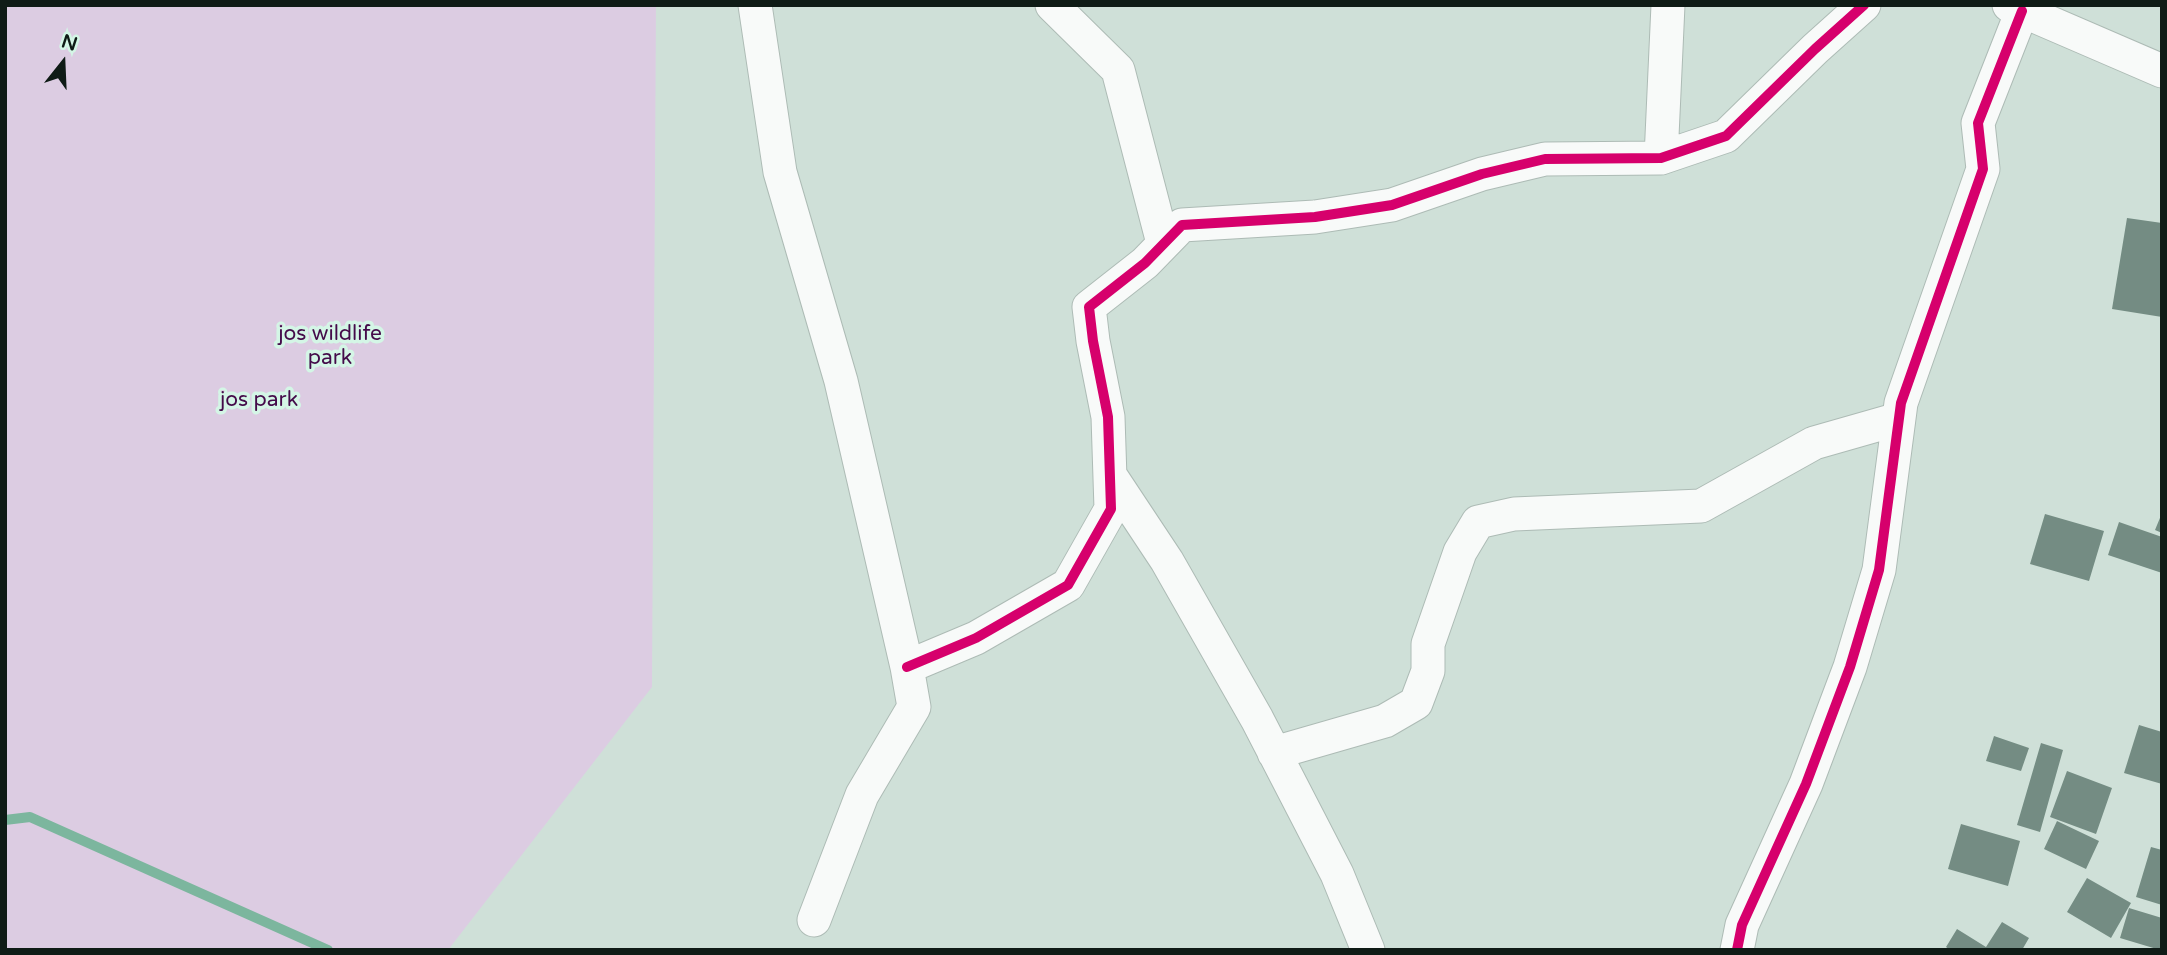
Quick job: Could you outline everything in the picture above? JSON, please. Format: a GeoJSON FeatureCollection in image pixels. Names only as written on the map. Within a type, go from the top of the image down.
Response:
{"type":"FeatureCollection","features":[{"type":"Feature","properties":{"kind":"street"},"geometry":{"type":"LineString","coordinates":[[755,5],[780,172],[841,381],[914,707],[862,795],[814,920]]}},
{"type":"Feature","properties":{"kind":"street"},"geometry":{"type":"LineString","coordinates":[[1052,5],[1118,69],[1163,243]]}},
{"type":"Feature","properties":{"kind":"street"},"geometry":{"type":"LineString","coordinates":[[1661,158],[1668,5]]}},
{"type":"Feature","properties":{"kind":"street"},"geometry":{"type":"LineString","coordinates":[[907,667],[976,638],[1068,585],[1111,509],[1108,417],[1089,307],[1145,263],[1182,225],[1315,217],[1392,205],[1482,174],[1545,159],[1661,158],[1726,136],[1864,5]]}},
{"type":"Feature","properties":{"kind":"street"},"geometry":{"type":"LineString","coordinates":[[1737,950],[1742,925],[1806,784],[1850,667],[1879,570],[1901,402],[1983,169],[1978,123],[2016,8],[2162,71]]}},
{"type":"Feature","properties":{"kind":"street"},"geometry":{"type":"LineString","coordinates":[[1274,753],[1385,721],[1416,703],[1428,671],[1428,644],[1460,552],[1478,522],[1514,514],[1701,506],[1814,443],[1898,419]]}},
{"type":"Feature","properties":{"kind":"street"},"geometry":{"type":"LineString","coordinates":[[1110,475],[1167,561],[1274,753],[1337,874],[1368,950]]}},
{"type":"Feature","properties":{"kind":"green space","name":"jos wildlife park"},"geometry":{"type":"Polygon","coordinates":[[[5,5],[656,5],[652,687],[448,950],[5,950],[5,5]]]}},
{"type":"Feature","properties":{"kind":"building"},"geometry":{"type":"Polygon","coordinates":[[[2127,218],[2162,223],[2162,317],[2112,309],[2127,218]]]}},
{"type":"Feature","properties":{"kind":"building"},"geometry":{"type":"Polygon","coordinates":[[[2162,513],[2162,533],[2155,530],[2162,513]]]}},
{"type":"Feature","properties":{"kind":"building"},"geometry":{"type":"Polygon","coordinates":[[[2045,514],[2104,531],[2089,581],[2030,564],[2045,514]]]}},
{"type":"Feature","properties":{"kind":"building"},"geometry":{"type":"Polygon","coordinates":[[[2119,522],[2162,537],[2162,573],[2108,555],[2119,522]]]}},
{"type":"Feature","properties":{"kind":"building"},"geometry":{"type":"Polygon","coordinates":[[[2139,725],[2162,732],[2162,784],[2124,773],[2139,725]]]}},
{"type":"Feature","properties":{"kind":"building"},"geometry":{"type":"Polygon","coordinates":[[[1994,736],[2029,748],[2021,771],[1986,761],[1994,736]]]}},
{"type":"Feature","properties":{"kind":"building"},"geometry":{"type":"Polygon","coordinates":[[[2041,743],[2063,750],[2040,832],[2017,825],[2041,743]]]}},
{"type":"Feature","properties":{"kind":"building"},"geometry":{"type":"Polygon","coordinates":[[[2067,771],[2112,788],[2096,834],[2050,817],[2067,771]]]}},
{"type":"Feature","properties":{"kind":"building"},"geometry":{"type":"Polygon","coordinates":[[[2057,821],[2099,841],[2086,869],[2044,849],[2057,821]]]}},
{"type":"Feature","properties":{"kind":"building"},"geometry":{"type":"Polygon","coordinates":[[[1961,824],[2020,841],[2008,886],[1948,869],[1961,824]]]}},
{"type":"Feature","properties":{"kind":"building"},"geometry":{"type":"Polygon","coordinates":[[[2151,847],[2162,850],[2162,905],[2136,897],[2151,847]]]}},
{"type":"Feature","properties":{"kind":"building"},"geometry":{"type":"Polygon","coordinates":[[[2087,878],[2131,903],[2111,938],[2067,912],[2087,878]]]}},
{"type":"Feature","properties":{"kind":"building"},"geometry":{"type":"Polygon","coordinates":[[[2129,908],[2162,918],[2160,950],[2120,938],[2129,908]]]}},
{"type":"Feature","properties":{"kind":"building"},"geometry":{"type":"Polygon","coordinates":[[[2002,922],[2029,938],[2022,950],[1950,950],[1946,947],[1957,929],[1986,947],[2002,922]]]}},
{"type":"Feature","properties":{"kind":"waterway"},"geometry":{"type":"LineString","coordinates":[[5,820],[30,817],[328,950]]}},
{"type":"Feature","properties":{"kind":"cycle path"},"geometry":{"type":"LineString","coordinates":[[907,667],[976,638],[1068,585],[1111,509],[1108,417],[1089,307],[1145,263],[1182,225],[1315,217],[1392,205],[1482,174],[1545,159],[1661,158],[1726,136],[1864,5]]}},
{"type":"Feature","properties":{"kind":"cycle path"},"geometry":{"type":"LineString","coordinates":[[1737,950],[1742,925],[1806,784],[1850,667],[1879,570],[1901,403],[1983,169],[1978,123],[2022,11]]}},
{"type":"Feature","properties":{"kind":"park label","name":"jos park"},"geometry":{"type":"Point","coordinates":[259,400]}}]}
